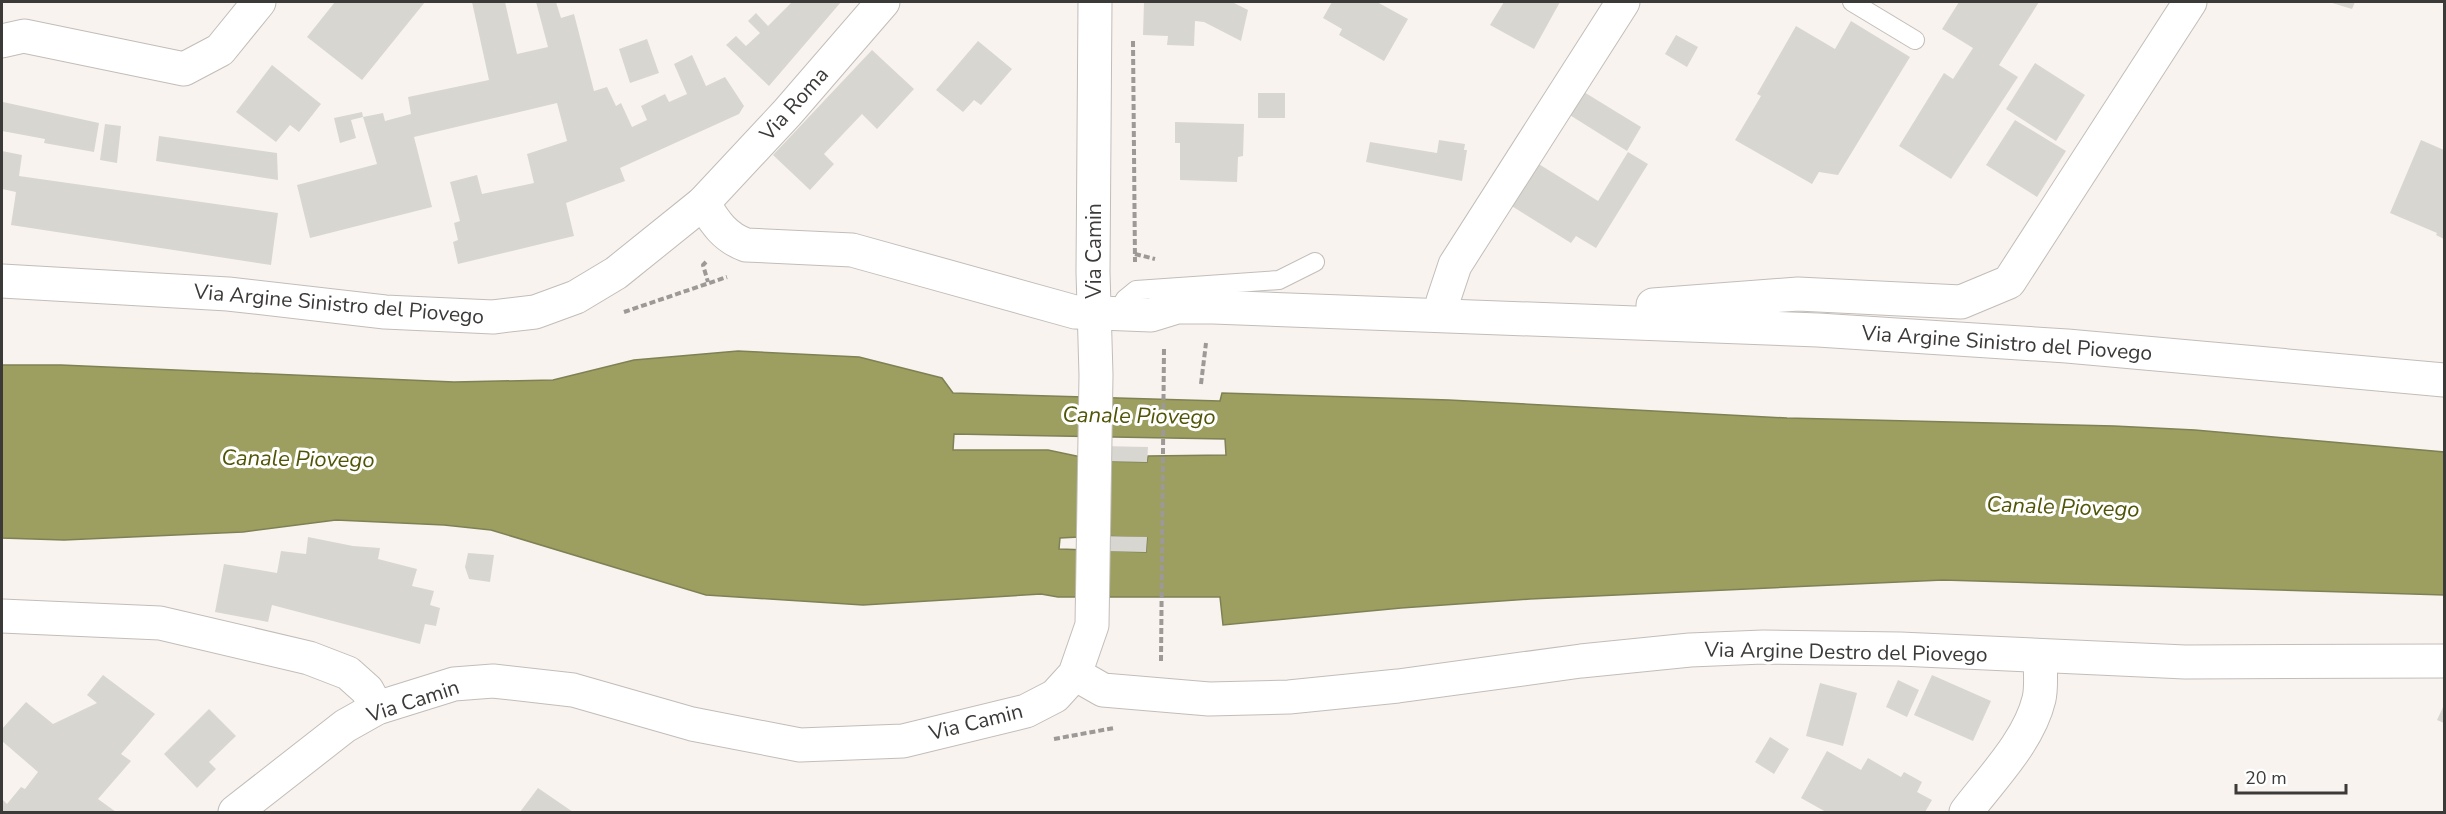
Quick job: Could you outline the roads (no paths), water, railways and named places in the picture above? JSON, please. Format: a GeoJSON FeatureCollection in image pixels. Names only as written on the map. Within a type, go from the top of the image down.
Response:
{"type":"FeatureCollection","features":[{"type":"Feature","properties":{"kind":"street"},"geometry":{"type":"LineString","coordinates":[[2,41],[24,36],[184,69],[219,50],[259,2]]}},
{"type":"Feature","properties":{"kind":"street","name":"Via Roma"},"geometry":{"type":"LineString","coordinates":[[703,203],[795,104],[883,2]]}},
{"type":"Feature","properties":{"kind":"street","name":"Via Camin"},"geometry":{"type":"LineString","coordinates":[[235,813],[318,746],[377,708],[454,684],[493,681],[573,690],[743,736],[800,745],[903,741],[1026,711],[1055,696],[1075,674],[1092,625],[1096,375],[1106,313],[1095,2]]}},
{"type":"Feature","properties":{"kind":"street"},"geometry":{"type":"LineString","coordinates":[[1442,315],[1443,301],[1455,265],[1623,2]]}},
{"type":"Feature","properties":{"kind":"street","name":"Via Argine Sinistro del Piovego"},"geometry":{"type":"LineString","coordinates":[[1568,319],[1632,306],[1798,294],[1961,302],[2009,282],[2190,2]]}},
{"type":"Feature","properties":{"kind":"street","name":"Via Argine Sinistro del Piovego"},"geometry":{"type":"LineString","coordinates":[[2,281],[228,294],[385,312],[493,317],[535,312],[576,297],[616,273],[703,203],[717,224],[731,239],[746,245],[852,250],[1075,312],[1151,315],[1177,307],[1213,307],[1568,319],[2067,346],[2445,380]]}},
{"type":"Feature","properties":{"kind":"street"},"geometry":{"type":"LineString","coordinates":[[2,616],[160,623],[298,655],[348,673],[367,690],[377,708]]}},
{"type":"Feature","properties":{"kind":"street","name":"Via Argine Destro del Piovego"},"geometry":{"type":"LineString","coordinates":[[1075,674],[1103,690],[1209,699],[1289,697],[1398,686],[1581,661],[1690,650],[1763,647],[1900,649],[2040,657],[2240,663],[2445,661]]}},
{"type":"Feature","properties":{"kind":"street"},"geometry":{"type":"LineString","coordinates":[[1966,813],[2011,753],[2027,727],[2039,699],[2040,657]]}},
{"type":"Feature","properties":{"kind":"lane"},"geometry":{"type":"LineString","coordinates":[[1852,2],[1915,40]]}},
{"type":"Feature","properties":{"kind":"lane"},"geometry":{"type":"LineString","coordinates":[[1106,313],[1136,290],[1279,280],[1315,262]]}},
{"type":"Feature","properties":{"kind":"water","name":"Canale Piovego"},"geometry":{"type":"Polygon","coordinates":[[[738,351],[859,357],[942,378],[953,393],[1220,401],[1222,393],[1449,400],[1787,418],[2114,426],[2195,430],[2444,452],[2444,595],[1943,580],[1530,599],[1401,608],[1223,625],[1220,597],[1058,597],[1041,594],[863,605],[706,595],[491,530],[444,525],[336,520],[243,532],[64,540],[2,538],[2,365],[61,365],[454,382],[553,380],[634,360],[738,351]],[[954,434],[953,450],[1048,450],[1100,461],[1147,462],[1148,456],[1226,455],[1225,439],[954,434]],[[1099,536],[1060,538],[1059,549],[1146,552],[1147,538],[1099,536]]]}}]}
